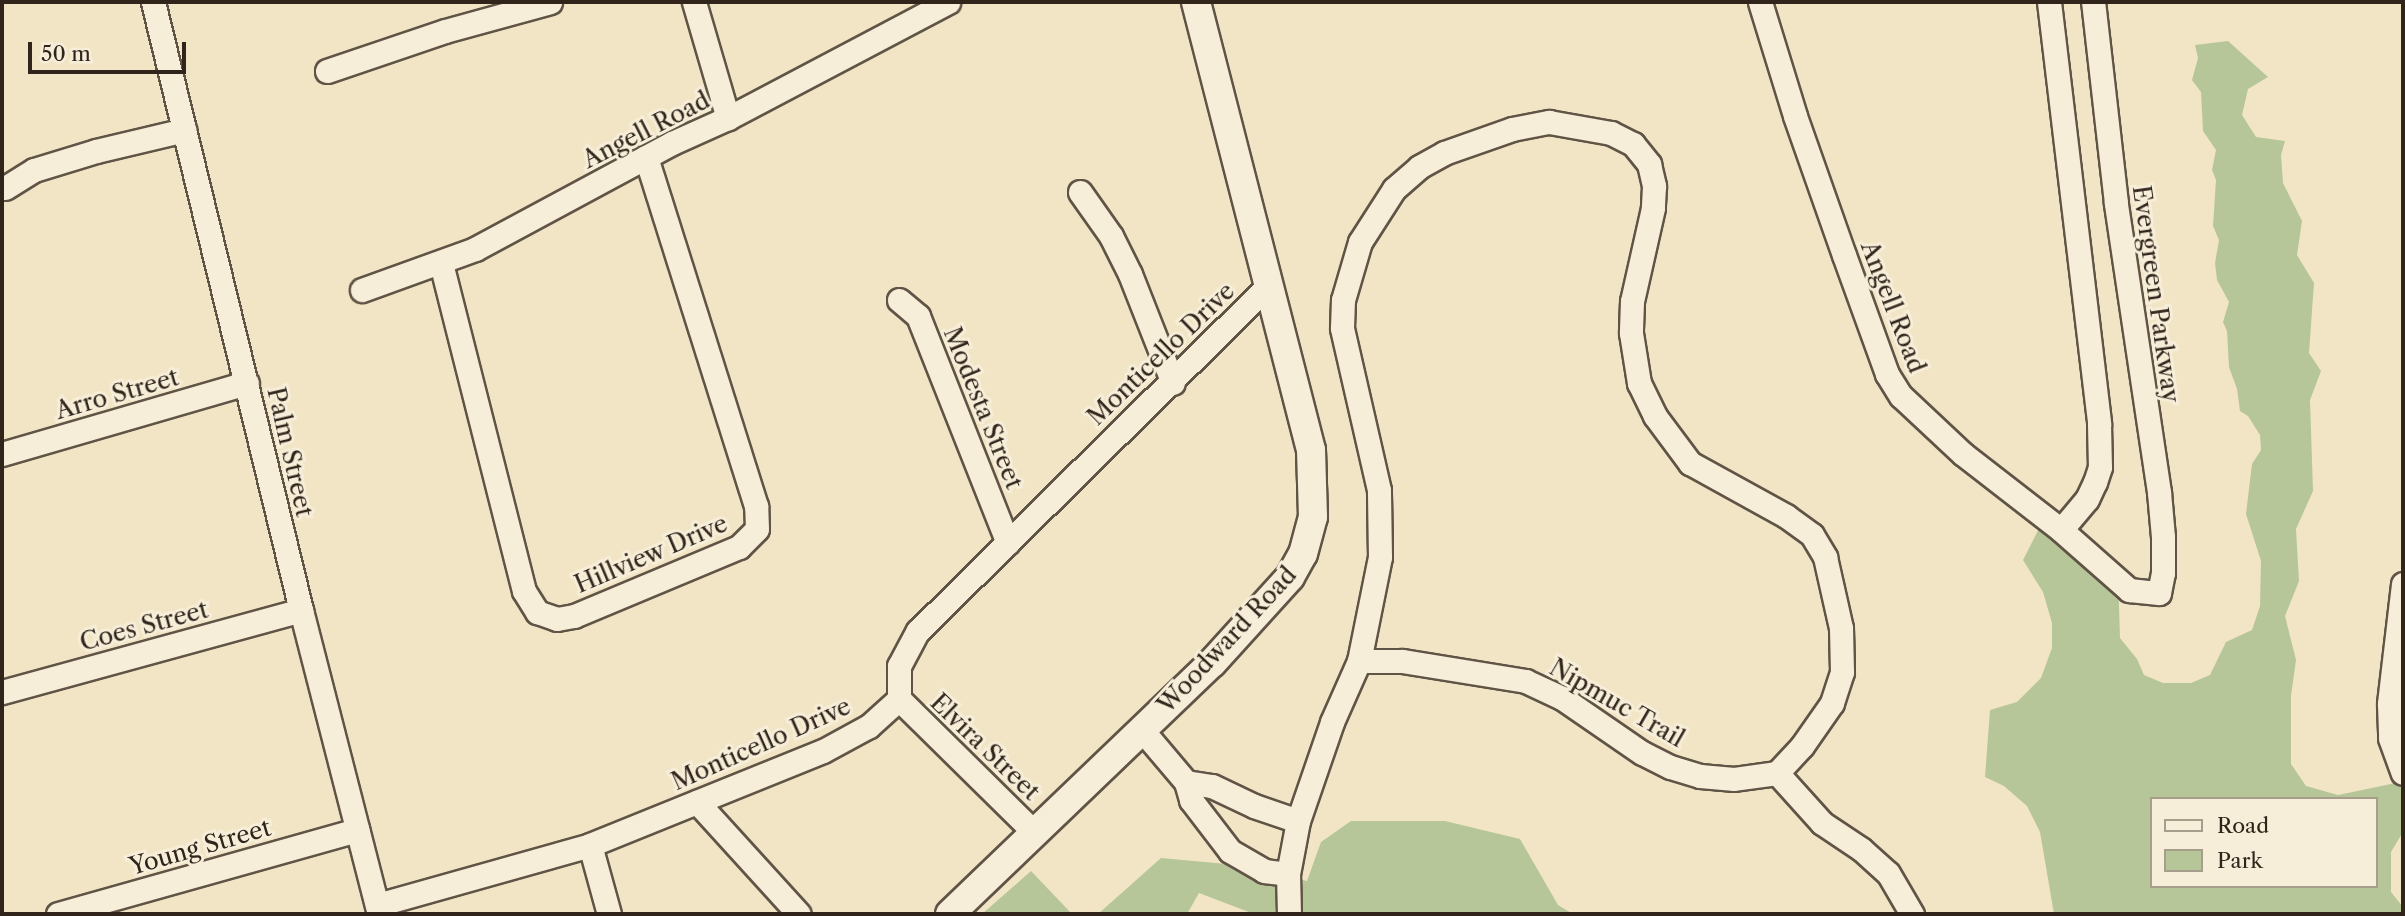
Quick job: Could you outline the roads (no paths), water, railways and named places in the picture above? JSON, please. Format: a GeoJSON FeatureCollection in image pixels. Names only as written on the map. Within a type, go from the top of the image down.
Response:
{"type":"FeatureCollection","features":[{"type":"Feature","properties":{"kind":"street","name":"Palm Street"},"geometry":{"type":"LineString","coordinates":[[153,2],[301,610],[378,909]]}},
{"type":"Feature","properties":{"kind":"street"},"geometry":{"type":"LineString","coordinates":[[327,71],[445,31],[550,2]]}},
{"type":"Feature","properties":{"kind":"street"},"geometry":{"type":"LineString","coordinates":[[694,2],[728,118]]}},
{"type":"Feature","properties":{"kind":"street","name":"Woodward Road"},"geometry":{"type":"LineString","coordinates":[[950,914],[1212,663],[1290,577],[1303,554],[1313,517],[1311,450],[1196,2]]}},
{"type":"Feature","properties":{"kind":"street","name":"Angell Road"},"geometry":{"type":"LineString","coordinates":[[1760,2],[1795,116],[1887,374],[1900,396],[1963,454],[2061,530],[2129,590],[2159,593]]}},
{"type":"Feature","properties":{"kind":"street"},"geometry":{"type":"LineString","coordinates":[[2049,2],[2099,425],[2100,467],[2087,499],[2061,530]]}},
{"type":"Feature","properties":{"kind":"street","name":"Evergreen Parkway"},"geometry":{"type":"LineString","coordinates":[[2093,2],[2116,203],[2159,492],[2163,537],[2163,573],[2159,593]]}},
{"type":"Feature","properties":{"kind":"street","name":"Angell Road"},"geometry":{"type":"LineString","coordinates":[[362,290],[474,249],[646,157],[728,118],[937,4]]}},
{"type":"Feature","properties":{"kind":"street"},"geometry":{"type":"LineString","coordinates":[[1289,914],[1288,874],[1298,821],[1332,722],[1359,662],[1378,569],[1381,526],[1378,490],[1342,328],[1343,300],[1360,242],[1394,189],[1419,167],[1444,153],[1512,129],[1549,122],[1611,133],[1633,144],[1649,164],[1654,186],[1653,208],[1632,301],[1631,333],[1639,383],[1654,416],[1690,463],[1786,516],[1812,535],[1825,557],[1841,628],[1842,672],[1832,703],[1820,722],[1777,773],[1822,823],[1861,849],[1888,873],[1912,914]]}},
{"type":"Feature","properties":{"kind":"street"},"geometry":{"type":"LineString","coordinates":[[5,188],[34,170],[96,151],[185,130]]}},
{"type":"Feature","properties":{"kind":"street","name":"Hillview Drive"},"geometry":{"type":"LineString","coordinates":[[441,263],[524,590],[537,612],[557,619],[574,616],[738,547],[757,529],[756,506],[646,157]]}},
{"type":"Feature","properties":{"kind":"street"},"geometry":{"type":"LineString","coordinates":[[1080,192],[1111,236],[1130,274],[1173,383]]}},
{"type":"Feature","properties":{"kind":"street","name":"Monticello Drive"},"geometry":{"type":"LineString","coordinates":[[378,909],[590,845],[822,751],[869,726],[900,699],[899,666],[918,631],[1110,441],[1173,383],[1269,285]]}},
{"type":"Feature","properties":{"kind":"street","name":"Modesta Street"},"geometry":{"type":"LineString","coordinates":[[899,300],[918,316],[1008,543]]}},
{"type":"Feature","properties":{"kind":"street","name":"Arro Street"},"geometry":{"type":"LineString","coordinates":[[2,454],[247,383]]}},
{"type":"Feature","properties":{"kind":"street"},"geometry":{"type":"LineString","coordinates":[[2403,584],[2389,704],[2390,738],[2403,773]]}},
{"type":"Feature","properties":{"kind":"street","name":"Coes Street"},"geometry":{"type":"LineString","coordinates":[[2,692],[301,610]]}},
{"type":"Feature","properties":{"kind":"street","name":"Nipmuc Trail"},"geometry":{"type":"LineString","coordinates":[[1359,662],[1402,661],[1527,681],[1562,698],[1642,753],[1670,767],[1700,776],[1734,779],[1777,773]]}},
{"type":"Feature","properties":{"kind":"street","name":"Elvira Street"},"geometry":{"type":"LineString","coordinates":[[900,699],[1034,833]]}},
{"type":"Feature","properties":{"kind":"street"},"geometry":{"type":"LineString","coordinates":[[1142,730],[1186,782],[1191,800],[1230,851],[1264,871],[1288,874]]}},
{"type":"Feature","properties":{"kind":"street"},"geometry":{"type":"LineString","coordinates":[[1186,782],[1212,786],[1298,821]]}},
{"type":"Feature","properties":{"kind":"street"},"geometry":{"type":"LineString","coordinates":[[697,802],[799,914]]}},
{"type":"Feature","properties":{"kind":"street","name":"Young Street"},"geometry":{"type":"LineString","coordinates":[[58,914],[357,830]]}},
{"type":"Feature","properties":{"kind":"street"},"geometry":{"type":"LineString","coordinates":[[590,845],[609,914]]}}]}
